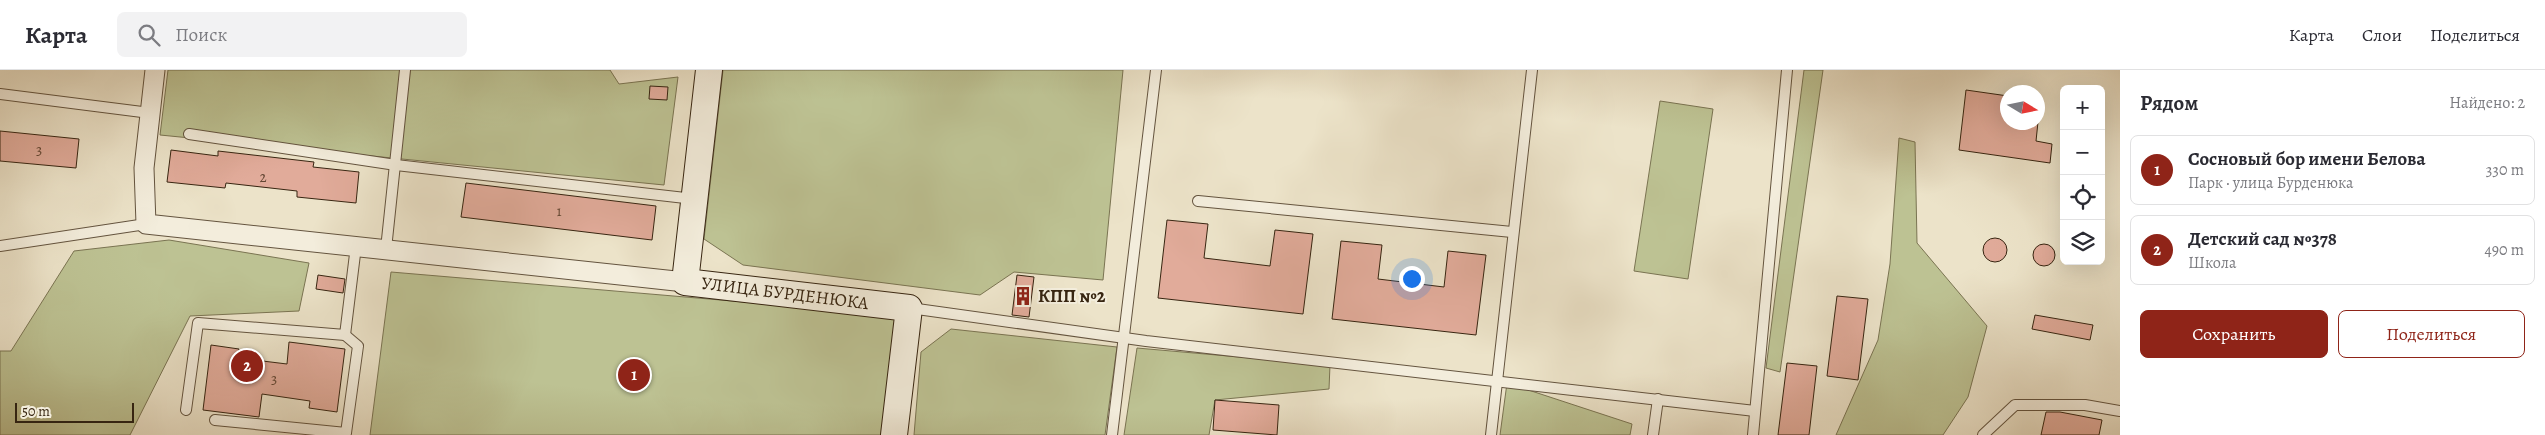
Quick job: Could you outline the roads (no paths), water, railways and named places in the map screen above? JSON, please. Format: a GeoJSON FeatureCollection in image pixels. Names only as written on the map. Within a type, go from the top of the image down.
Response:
{"type":"FeatureCollection","features":[{"type":"Feature","properties":{"kind":"street"},"geometry":{"type":"LineString","coordinates":[[155,70],[144,168],[146,224],[685,282]]}},
{"type":"Feature","properties":{"kind":"street","name":"УЛИЦА БУРДЕНЮКА"},"geometry":{"type":"LineString","coordinates":[[709,70],[685,282],[908,308]]}},
{"type":"Feature","properties":{"kind":"street"},"geometry":{"type":"LineString","coordinates":[[894,435],[908,308]]}},
{"type":"Feature","properties":{"kind":"lane"},"geometry":{"type":"LineString","coordinates":[[386,249],[396,165],[404,70]]}},
{"type":"Feature","properties":{"kind":"lane"},"geometry":{"type":"LineString","coordinates":[[1112,435],[1122,337],[1156,70]]}},
{"type":"Feature","properties":{"kind":"lane"},"geometry":{"type":"LineString","coordinates":[[1491,435],[1512,232],[1532,70]]}},
{"type":"Feature","properties":{"kind":"lane"},"geometry":{"type":"LineString","coordinates":[[1753,435],[1787,70]]}},
{"type":"Feature","properties":{"kind":"lane"},"geometry":{"type":"LineString","coordinates":[[0,94],[150,113]]}},
{"type":"Feature","properties":{"kind":"lane"},"geometry":{"type":"LineString","coordinates":[[189,134],[396,165],[694,199]]}},
{"type":"Feature","properties":{"kind":"lane"},"geometry":{"type":"LineString","coordinates":[[1198,201],[1512,232]]}},
{"type":"Feature","properties":{"kind":"lane"},"geometry":{"type":"LineString","coordinates":[[0,246],[146,224]]}},
{"type":"Feature","properties":{"kind":"lane"},"geometry":{"type":"LineString","coordinates":[[346,335],[356,246]]}},
{"type":"Feature","properties":{"kind":"lane"},"geometry":{"type":"LineString","coordinates":[[908,308],[1122,337],[1755,411]]}},
{"type":"Feature","properties":{"kind":"lane"},"geometry":{"type":"LineString","coordinates":[[186,410],[198,323],[346,335],[358,346],[346,433],[215,420]]}},
{"type":"Feature","properties":{"kind":"lane"},"geometry":{"type":"LineString","coordinates":[[1653,435],[1658,399]]}},
{"type":"Feature","properties":{"kind":"lane"},"geometry":{"type":"LineString","coordinates":[[1983,435],[2015,405],[2085,405],[2120,411]]}},
{"type":"Feature","properties":{"kind":"place","name":"КПП №2"},"geometry":{"type":"Point","coordinates":[1023,296]}},
{"type":"Feature","properties":{"kind":"place","name":"Детский сад №378"},"geometry":{"type":"Point","coordinates":[247,366]}},
{"type":"Feature","properties":{"kind":"place","name":"Сосновый бор имени Белова"},"geometry":{"type":"Point","coordinates":[634,375]}}]}
